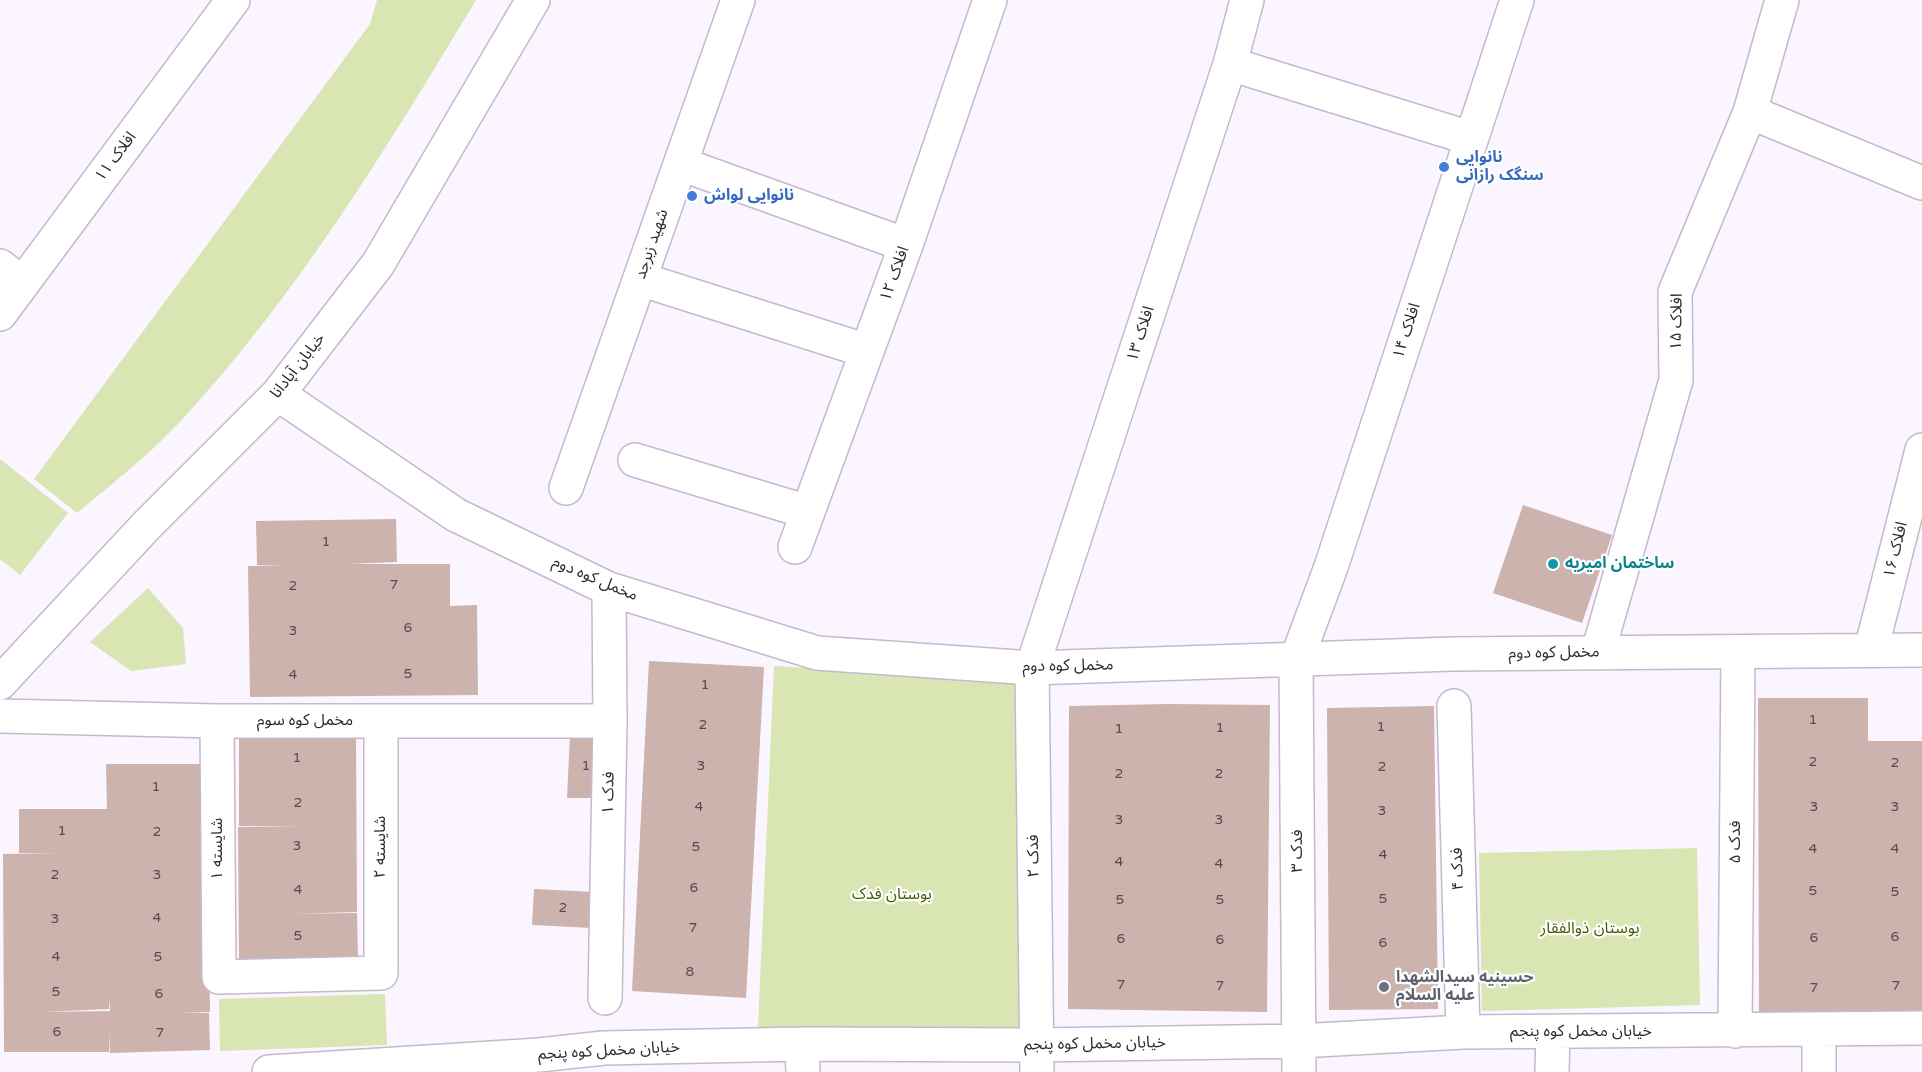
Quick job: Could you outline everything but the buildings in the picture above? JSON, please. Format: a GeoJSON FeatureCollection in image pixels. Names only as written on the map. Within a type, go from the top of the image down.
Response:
{"type":"FeatureCollection","features":[{"type":"Feature","properties":{"kind":"street","name":"افلاک ۱۱"},"geometry":{"type":"LineString","coordinates":[[0,314],[11,274],[233,0]]}},
{"type":"Feature","properties":{"kind":"street","name":"خیابان آپادانا"},"geometry":{"type":"LineString","coordinates":[[0,683],[147,525],[278,394],[378,264],[533,0]]}},
{"type":"Feature","properties":{"kind":"street","name":"شهید زبرجد"},"geometry":{"type":"LineString","coordinates":[[566,488],[738,0]]}},
{"type":"Feature","properties":{"kind":"street","name":"افلاک ۱۲"},"geometry":{"type":"LineString","coordinates":[[795,547],[906,244],[990,0]]}},
{"type":"Feature","properties":{"kind":"street","name":"افلاک ۱۳"},"geometry":{"type":"LineString","coordinates":[[1032,668],[1230,64],[1247,0]]}},
{"type":"Feature","properties":{"kind":"street","name":"افلاک ۱۴"},"geometry":{"type":"LineString","coordinates":[[1296,661],[1334,556],[1517,0]]}},
{"type":"Feature","properties":{"kind":"street","name":"افلاک ۱۵"},"geometry":{"type":"LineString","coordinates":[[1598,652],[1676,380],[1675,292],[1750,112],[1782,0]]}},
{"type":"Feature","properties":{"kind":"street"},"geometry":{"type":"LineString","coordinates":[[1230,64],[1470,138]]}},
{"type":"Feature","properties":{"kind":"street"},"geometry":{"type":"LineString","coordinates":[[1750,112],[1922,183]]}},
{"type":"Feature","properties":{"kind":"street"},"geometry":{"type":"LineString","coordinates":[[681,164],[906,244]]}},
{"type":"Feature","properties":{"kind":"street"},"geometry":{"type":"LineString","coordinates":[[639,279],[867,351]]}},
{"type":"Feature","properties":{"kind":"street","name":"مخمل کوه دوم"},"geometry":{"type":"LineString","coordinates":[[278,394],[456,515],[609,589],[817,652],[1032,668],[1453,654],[1922,650]]}},
{"type":"Feature","properties":{"kind":"street","name":"افلاک ۱۶"},"geometry":{"type":"LineString","coordinates":[[1871,650],[1922,450]]}},
{"type":"Feature","properties":{"kind":"street"},"geometry":{"type":"LineString","coordinates":[[635,460],[808,512]]}},
{"type":"Feature","properties":{"kind":"street","name":"فدک ۱"},"geometry":{"type":"LineString","coordinates":[[605,998],[610,721],[609,589]]}},
{"type":"Feature","properties":{"kind":"street","name":"فدک ۵"},"geometry":{"type":"LineString","coordinates":[[1735,1031],[1738,652]]}},
{"type":"Feature","properties":{"kind":"street","name":"فدک ۳"},"geometry":{"type":"LineString","coordinates":[[1296,661],[1299,1056]]}},
{"type":"Feature","properties":{"kind":"street","name":"فدک ۲"},"geometry":{"type":"LineString","coordinates":[[1032,668],[1036,1059]]}},
{"type":"Feature","properties":{"kind":"street","name":"فدک ۴"},"geometry":{"type":"LineString","coordinates":[[1454,706],[1462,1032]]}},
{"type":"Feature","properties":{"kind":"street","name":"مخمل کوه سوم"},"geometry":{"type":"LineString","coordinates":[[0,716],[217,721],[610,721]]}},
{"type":"Feature","properties":{"kind":"street","name":"شایسته ۱"},"geometry":{"type":"LineString","coordinates":[[217,721],[219,977]]}},
{"type":"Feature","properties":{"kind":"street","name":"شایسته ۲"},"geometry":{"type":"LineString","coordinates":[[219,977],[381,973],[381,721]]}},
{"type":"Feature","properties":{"kind":"street","name":"خیابان مخمل کوه پنجم"},"geometry":{"type":"LineString","coordinates":[[269,1072],[539,1064],[604,1048],[802,1058],[1036,1059],[1299,1056],[1462,1032],[1922,1028]]}},
{"type":"Feature","properties":{"kind":"street"},"geometry":{"type":"LineString","coordinates":[[1819,1030],[1819,1072]]}},
{"type":"Feature","properties":{"kind":"street"},"geometry":{"type":"LineString","coordinates":[[1552,1072],[1553,1033]]}},
{"type":"Feature","properties":{"kind":"green space"},"geometry":{"type":"Polygon","coordinates":[[[377,0],[476,0],[337,221],[261,327],[176,426],[77,513],[34,479],[370,24],[377,0]]]}},
{"type":"Feature","properties":{"kind":"green space"},"geometry":{"type":"Polygon","coordinates":[[[0,459],[68,513],[20,575],[0,559],[0,459]]]}},
{"type":"Feature","properties":{"kind":"green space"},"geometry":{"type":"Polygon","coordinates":[[[148,588],[183,628],[186,664],[131,671],[90,642],[148,588]]]}},
{"type":"Feature","properties":{"kind":"green space","name":"بوستان فدک"},"geometry":{"type":"Polygon","coordinates":[[[774,666],[1019,679],[1020,1027],[758,1028],[774,666]]]}},
{"type":"Feature","properties":{"kind":"green space","name":"بوستان ذوالفقار"},"geometry":{"type":"Polygon","coordinates":[[[1697,848],[1700,1005],[1482,1011],[1479,853],[1697,848]]]}},
{"type":"Feature","properties":{"kind":"green space"},"geometry":{"type":"Polygon","coordinates":[[[385,994],[387,1045],[220,1051],[219,999],[385,994]]]}},
{"type":"Feature","properties":{"kind":"place","name":"نانوایی سنگک رازانی"},"geometry":{"type":"Point","coordinates":[1444,167]}},
{"type":"Feature","properties":{"kind":"place","name":"نانوایی لواش"},"geometry":{"type":"Point","coordinates":[692,196]}},
{"type":"Feature","properties":{"kind":"place","name":"ساختمان امیریه"},"geometry":{"type":"Point","coordinates":[1553,564]}},
{"type":"Feature","properties":{"kind":"place","name":"حسینیه سیدالشهدا علیه السلام"},"geometry":{"type":"Point","coordinates":[1384,987]}}]}
